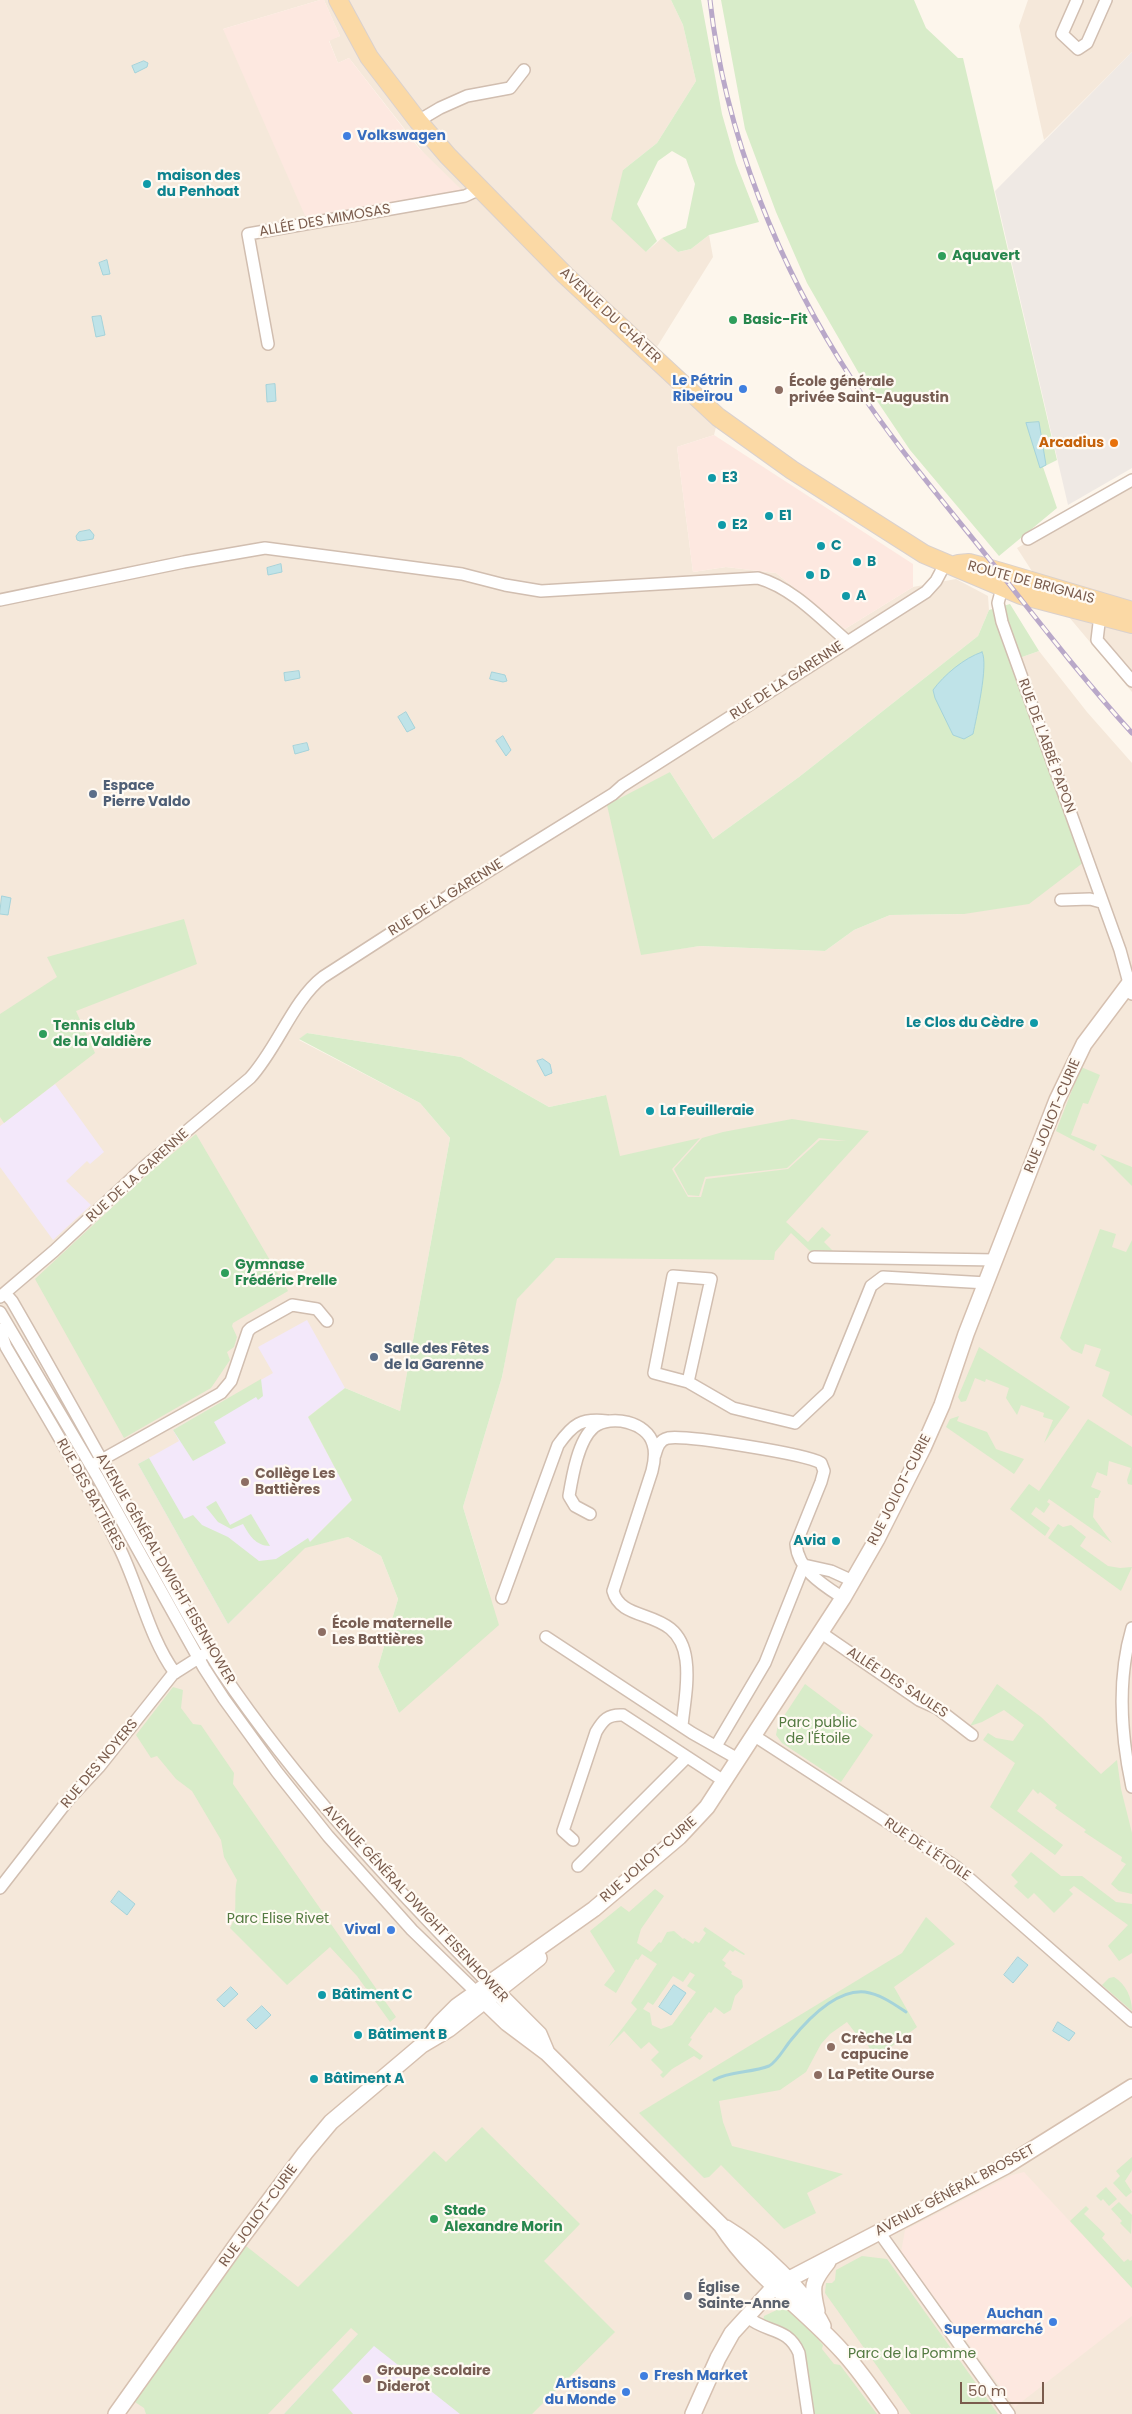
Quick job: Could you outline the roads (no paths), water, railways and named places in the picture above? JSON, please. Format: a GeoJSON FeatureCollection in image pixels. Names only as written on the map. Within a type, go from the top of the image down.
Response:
{"type":"FeatureCollection","features":[{"type":"Feature","properties":{"kind":"main road","name":"AVENUE DU CHÂTER"},"geometry":{"type":"LineString","coordinates":[[338,0],[369,57],[418,121],[448,156],[565,275],[718,417],[792,470],[924,554],[945,564]]}},
{"type":"Feature","properties":{"kind":"main road","name":"ROUTE DE BRIGNAIS"},"geometry":{"type":"LineString","coordinates":[[945,564],[969,563],[1132,611]]}},
{"type":"Feature","properties":{"kind":"main road","name":"ROUTE DE BRIGNAIS"},"geometry":{"type":"LineString","coordinates":[[945,564],[1002,588],[1132,624]]}},
{"type":"Feature","properties":{"kind":"main road","name":"RUE JOLIOT-CURIE"},"geometry":{"type":"LineString","coordinates":[[486,1992],[548,1939],[562,1933],[680,1837],[707,1807],[843,1598],[923,1448],[996,1260],[1043,1132],[1074,1061],[1084,1044],[1131,986]]}},
{"type":"Feature","properties":{"kind":"main road","name":"RUE JOLIOT-CURIE"},"geometry":{"type":"LineString","coordinates":[[116,2414],[242,2237],[315,2141],[359,2097],[426,2041],[440,2022],[486,1992],[521,1973],[554,1946],[562,1933]]}},
{"type":"Feature","properties":{"kind":"main road"},"geometry":{"type":"LineString","coordinates":[[521,1973],[516,1986],[517,2002],[529,2025]]}},
{"type":"Feature","properties":{"kind":"main road","name":"AVENUE GÉNÉRAL DWIGHT EISENHOWER"},"geometry":{"type":"LineString","coordinates":[[486,1992],[539,2034],[547,2053]]}},
{"type":"Feature","properties":{"kind":"main road","name":"AVENUE GÉNÉRAL DWIGHT EISENHOWER"},"geometry":{"type":"LineString","coordinates":[[486,1992],[519,2033],[547,2053],[721,2225],[735,2247],[781,2284]]}},
{"type":"Feature","properties":{"kind":"main road","name":"AVENUE GÉNÉRAL BROSSET"},"geometry":{"type":"LineString","coordinates":[[694,2414],[718,2358],[732,2333],[746,2316],[781,2284],[1006,2166],[1132,2087]]}},
{"type":"Feature","properties":{"kind":"main road"},"geometry":{"type":"LineString","coordinates":[[828,2336],[818,2315],[812,2288],[816,2278],[831,2258]]}},
{"type":"Feature","properties":{"kind":"main road"},"geometry":{"type":"LineString","coordinates":[[781,2284],[818,2315]]}},
{"type":"Feature","properties":{"kind":"main road"},"geometry":{"type":"LineString","coordinates":[[781,2284],[842,2350],[890,2414]]}},
{"type":"Feature","properties":{"kind":"street"},"geometry":{"type":"LineString","coordinates":[[1077,0],[1062,34],[1078,49],[1087,43],[1106,0]]}},
{"type":"Feature","properties":{"kind":"street"},"geometry":{"type":"LineString","coordinates":[[418,121],[440,108],[467,96],[510,88],[524,70]]}},
{"type":"Feature","properties":{"kind":"street","name":"ALLÉE DES MIMOSAS"},"geometry":{"type":"LineString","coordinates":[[268,344],[248,234],[465,196],[480,189]]}},
{"type":"Feature","properties":{"kind":"street"},"geometry":{"type":"LineString","coordinates":[[1028,539],[1132,480]]}},
{"type":"Feature","properties":{"kind":"street"},"geometry":{"type":"LineString","coordinates":[[0,600],[184,562],[265,548],[462,574],[505,585],[541,591],[758,578],[774,582],[786,590],[848,642]]}},
{"type":"Feature","properties":{"kind":"street","name":"RUE DE LA GARENNE"},"geometry":{"type":"LineString","coordinates":[[2,1295],[54,1251],[145,1166],[250,1078],[259,1068],[316,982],[464,886],[613,794],[926,592],[936,581],[945,564]]}},
{"type":"Feature","properties":{"kind":"street","name":"RUE DE L'ABBÉ PAPON"},"geometry":{"type":"LineString","coordinates":[[1002,588],[998,603],[1002,622],[1101,902],[1122,954],[1131,986]]}},
{"type":"Feature","properties":{"kind":"street"},"geometry":{"type":"LineString","coordinates":[[1100,616],[1097,640],[1132,682]]}},
{"type":"Feature","properties":{"kind":"street"},"geometry":{"type":"LineString","coordinates":[[1061,900],[1090,899],[1101,902]]}},
{"type":"Feature","properties":{"kind":"street"},"geometry":{"type":"LineString","coordinates":[[814,1257],[996,1260]]}},
{"type":"Feature","properties":{"kind":"street"},"geometry":{"type":"LineString","coordinates":[[688,1382],[710,1279],[673,1276],[654,1373],[688,1382],[733,1408],[795,1423],[828,1392],[870,1286],[883,1277],[987,1283]]}},
{"type":"Feature","properties":{"kind":"street","name":"AVENUE GÉNÉRAL DWIGHT EISENHOWER"},"geometry":{"type":"LineString","coordinates":[[2,1295],[16,1307],[198,1658],[216,1687],[276,1772],[328,1836],[419,1937],[486,1992]]}},
{"type":"Feature","properties":{"kind":"street"},"geometry":{"type":"LineString","coordinates":[[79,1472],[221,1393],[231,1381],[251,1328],[292,1305],[317,1309],[328,1321]]}},
{"type":"Feature","properties":{"kind":"street","name":"AVENUE GÉNÉRAL DWIGHT EISENHOWER"},"geometry":{"type":"LineString","coordinates":[[0,1312],[97,1463],[209,1652],[287,1763],[486,1992]]}},
{"type":"Feature","properties":{"kind":"street","name":"RUE DES BATTIÈRES"},"geometry":{"type":"LineString","coordinates":[[8,1326],[0,1330],[6,1347],[79,1472],[128,1566],[163,1656],[175,1673]]}},
{"type":"Feature","properties":{"kind":"street"},"geometry":{"type":"LineString","coordinates":[[502,1598],[558,1445],[569,1430],[581,1422],[591,1419],[626,1421],[643,1431],[653,1443],[654,1457]]}},
{"type":"Feature","properties":{"kind":"street"},"geometry":{"type":"LineString","coordinates":[[590,1514],[575,1506],[569,1496],[571,1482],[577,1457],[583,1444],[593,1428],[607,1421]]}},
{"type":"Feature","properties":{"kind":"street"},"geometry":{"type":"LineString","coordinates":[[682,1726],[686,1659],[679,1638],[668,1624],[626,1609],[615,1599],[613,1591],[652,1471],[658,1444],[666,1438],[693,1438],[801,1456],[821,1463],[824,1471],[796,1544],[797,1551],[804,1565],[818,1582],[843,1598]]}},
{"type":"Feature","properties":{"kind":"street"},"geometry":{"type":"LineString","coordinates":[[804,1565],[830,1571],[853,1581]]}},
{"type":"Feature","properties":{"kind":"street"},"geometry":{"type":"LineString","coordinates":[[716,1746],[765,1663],[804,1565]]}},
{"type":"Feature","properties":{"kind":"street"},"geometry":{"type":"LineString","coordinates":[[1132,1628],[1125,1661],[1123,1720],[1125,1756],[1132,1787]]}},
{"type":"Feature","properties":{"kind":"street","name":"ALLÉE DES SAULES"},"geometry":{"type":"LineString","coordinates":[[820,1632],[919,1700],[937,1708],[972,1735]]}},
{"type":"Feature","properties":{"kind":"street"},"geometry":{"type":"LineString","coordinates":[[546,1637],[682,1726],[738,1759]]}},
{"type":"Feature","properties":{"kind":"street","name":"RUE DES NOYERS"},"geometry":{"type":"LineString","coordinates":[[0,1888],[74,1793],[99,1767],[175,1673],[209,1652]]}},
{"type":"Feature","properties":{"kind":"street"},"geometry":{"type":"LineString","coordinates":[[573,1840],[563,1831],[596,1732],[603,1720],[612,1714],[623,1715],[724,1781]]}},
{"type":"Feature","properties":{"kind":"street","name":"RUE DE L'ÉTOILE"},"geometry":{"type":"LineString","coordinates":[[753,1735],[955,1866],[1132,2021]]}},
{"type":"Feature","properties":{"kind":"street"},"geometry":{"type":"LineString","coordinates":[[578,1866],[687,1757]]}},
{"type":"Feature","properties":{"kind":"street"},"geometry":{"type":"LineString","coordinates":[[878,2232],[1009,2414]]}},
{"type":"Feature","properties":{"kind":"street"},"geometry":{"type":"LineString","coordinates":[[746,2316],[762,2328],[781,2333],[795,2344],[799,2353],[808,2414]]}},
{"type":"Feature","properties":{"kind":"water"},"geometry":{"type":"Polygon","coordinates":[[[144,61],[148,63],[147,67],[135,73],[132,66],[144,61]]]}},
{"type":"Feature","properties":{"kind":"water"},"geometry":{"type":"Polygon","coordinates":[[[107,260],[110,274],[103,275],[99,263],[107,260]]]}},
{"type":"Feature","properties":{"kind":"water"},"geometry":{"type":"Polygon","coordinates":[[[101,316],[105,335],[96,337],[92,317],[101,316]]]}},
{"type":"Feature","properties":{"kind":"water"},"geometry":{"type":"Polygon","coordinates":[[[275,384],[276,401],[267,402],[266,385],[275,384]]]}},
{"type":"Feature","properties":{"kind":"water"},"geometry":{"type":"Polygon","coordinates":[[[1039,422],[1046,465],[1040,468],[1026,423],[1039,422]]]}},
{"type":"Feature","properties":{"kind":"water"},"geometry":{"type":"Polygon","coordinates":[[[90,530],[94,535],[93,539],[77,540],[76,536],[79,532],[90,530]]]}},
{"type":"Feature","properties":{"kind":"water"},"geometry":{"type":"Polygon","coordinates":[[[281,564],[282,572],[268,575],[267,568],[281,564]]]}},
{"type":"Feature","properties":{"kind":"water"},"geometry":{"type":"Polygon","coordinates":[[[982,652],[984,668],[977,717],[973,734],[964,739],[953,735],[933,690],[955,668],[968,658],[982,652]]]}},
{"type":"Feature","properties":{"kind":"water"},"geometry":{"type":"Polygon","coordinates":[[[299,671],[300,678],[285,681],[284,673],[299,671]]]}},
{"type":"Feature","properties":{"kind":"water"},"geometry":{"type":"Polygon","coordinates":[[[492,672],[505,675],[507,681],[490,679],[492,672]]]}},
{"type":"Feature","properties":{"kind":"water"},"geometry":{"type":"Polygon","coordinates":[[[406,712],[415,728],[407,732],[398,717],[406,712]]]}},
{"type":"Feature","properties":{"kind":"water"},"geometry":{"type":"Polygon","coordinates":[[[503,736],[511,750],[506,756],[496,741],[503,736]]]}},
{"type":"Feature","properties":{"kind":"water"},"geometry":{"type":"Polygon","coordinates":[[[307,743],[309,750],[295,754],[293,746],[307,743]]]}},
{"type":"Feature","properties":{"kind":"water"},"geometry":{"type":"Polygon","coordinates":[[[2,896],[11,898],[8,915],[0,914],[2,896]]]}},
{"type":"Feature","properties":{"kind":"water"},"geometry":{"type":"Polygon","coordinates":[[[543,1059],[550,1064],[552,1073],[545,1076],[537,1061],[543,1059]]]}},
{"type":"Feature","properties":{"kind":"water"},"geometry":{"type":"Polygon","coordinates":[[[119,1891],[135,1904],[127,1915],[111,1902],[119,1891]]]}},
{"type":"Feature","properties":{"kind":"water"},"geometry":{"type":"Polygon","coordinates":[[[1018,1957],[1028,1965],[1013,1983],[1004,1975],[1018,1957]]]}},
{"type":"Feature","properties":{"kind":"water"},"geometry":{"type":"Polygon","coordinates":[[[674,1985],[686,1993],[671,2015],[659,2007],[674,1985]]]}},
{"type":"Feature","properties":{"kind":"water"},"geometry":{"type":"Polygon","coordinates":[[[231,1987],[238,1994],[224,2007],[217,2000],[231,1987]]]}},
{"type":"Feature","properties":{"kind":"water"},"geometry":{"type":"Polygon","coordinates":[[[262,2006],[271,2015],[256,2029],[247,2020],[262,2006]]]}},
{"type":"Feature","properties":{"kind":"water"},"geometry":{"type":"Polygon","coordinates":[[[1058,2022],[1075,2033],[1069,2041],[1053,2031],[1058,2022]]]}},
{"type":"Feature","properties":{"kind":"waterway"},"geometry":{"type":"LineString","coordinates":[[714,2080],[727,2075],[769,2066],[814,2015],[833,2000],[844,1995],[854,1992],[871,1993],[906,2012]]}},
{"type":"Feature","properties":{"kind":"railway"},"geometry":{"type":"LineString","coordinates":[[710,0],[717,50],[728,101],[742,150],[759,199],[779,246],[826,338],[853,381],[902,450],[1060,648],[1132,733]]}},
{"type":"Feature","properties":{"kind":"place","name":"Volkswagen"},"geometry":{"type":"Point","coordinates":[347,136]}},
{"type":"Feature","properties":{"kind":"place","name":"maison des du Penhoat"},"geometry":{"type":"Point","coordinates":[147,184]}},
{"type":"Feature","properties":{"kind":"place","name":"Aquavert"},"geometry":{"type":"Point","coordinates":[942,256]}},
{"type":"Feature","properties":{"kind":"place","name":"Basic-Fit"},"geometry":{"type":"Point","coordinates":[733,320]}},
{"type":"Feature","properties":{"kind":"place","name":"Le Pétrin Ribeïrou"},"geometry":{"type":"Point","coordinates":[743,389]}},
{"type":"Feature","properties":{"kind":"place","name":"École générale privée Saint-Augustin"},"geometry":{"type":"Point","coordinates":[779,390]}},
{"type":"Feature","properties":{"kind":"place","name":"Arcadius"},"geometry":{"type":"Point","coordinates":[1114,443]}},
{"type":"Feature","properties":{"kind":"place","name":"E3"},"geometry":{"type":"Point","coordinates":[712,478]}},
{"type":"Feature","properties":{"kind":"place","name":"E1"},"geometry":{"type":"Point","coordinates":[769,516]}},
{"type":"Feature","properties":{"kind":"place","name":"E2"},"geometry":{"type":"Point","coordinates":[722,525]}},
{"type":"Feature","properties":{"kind":"place","name":"C"},"geometry":{"type":"Point","coordinates":[821,546]}},
{"type":"Feature","properties":{"kind":"place","name":"B"},"geometry":{"type":"Point","coordinates":[857,562]}},
{"type":"Feature","properties":{"kind":"place","name":"D"},"geometry":{"type":"Point","coordinates":[810,575]}},
{"type":"Feature","properties":{"kind":"place","name":"A"},"geometry":{"type":"Point","coordinates":[846,596]}},
{"type":"Feature","properties":{"kind":"place","name":"Espace Pierre Valdo"},"geometry":{"type":"Point","coordinates":[93,794]}},
{"type":"Feature","properties":{"kind":"place","name":"Le Clos du Cèdre"},"geometry":{"type":"Point","coordinates":[1034,1023]}},
{"type":"Feature","properties":{"kind":"place","name":"Tennis club de la Valdière"},"geometry":{"type":"Point","coordinates":[43,1034]}},
{"type":"Feature","properties":{"kind":"place","name":"La Feuilleraie"},"geometry":{"type":"Point","coordinates":[650,1111]}},
{"type":"Feature","properties":{"kind":"place","name":"Gymnase Frédéric Prelle"},"geometry":{"type":"Point","coordinates":[225,1273]}},
{"type":"Feature","properties":{"kind":"place","name":"Salle des Fêtes de la Garenne"},"geometry":{"type":"Point","coordinates":[374,1357]}},
{"type":"Feature","properties":{"kind":"place","name":"Collège Les Battières"},"geometry":{"type":"Point","coordinates":[245,1482]}},
{"type":"Feature","properties":{"kind":"place","name":"Avia"},"geometry":{"type":"Point","coordinates":[836,1541]}},
{"type":"Feature","properties":{"kind":"place","name":"École maternelle Les Battières"},"geometry":{"type":"Point","coordinates":[322,1632]}},
{"type":"Feature","properties":{"kind":"place","name":"Vival"},"geometry":{"type":"Point","coordinates":[391,1930]}},
{"type":"Feature","properties":{"kind":"place","name":"Bâtiment C"},"geometry":{"type":"Point","coordinates":[322,1995]}},
{"type":"Feature","properties":{"kind":"place","name":"Bâtiment B"},"geometry":{"type":"Point","coordinates":[358,2035]}},
{"type":"Feature","properties":{"kind":"place","name":"Crèche La capucine"},"geometry":{"type":"Point","coordinates":[831,2047]}},
{"type":"Feature","properties":{"kind":"place","name":"La Petite Ourse"},"geometry":{"type":"Point","coordinates":[818,2075]}},
{"type":"Feature","properties":{"kind":"place","name":"Bâtiment A"},"geometry":{"type":"Point","coordinates":[314,2079]}},
{"type":"Feature","properties":{"kind":"place","name":"Stade Alexandre Morin"},"geometry":{"type":"Point","coordinates":[434,2219]}},
{"type":"Feature","properties":{"kind":"place","name":"Église Sainte-Anne"},"geometry":{"type":"Point","coordinates":[688,2296]}},
{"type":"Feature","properties":{"kind":"place","name":"Auchan Supermarché"},"geometry":{"type":"Point","coordinates":[1053,2322]}},
{"type":"Feature","properties":{"kind":"place","name":"Fresh Market"},"geometry":{"type":"Point","coordinates":[644,2376]}},
{"type":"Feature","properties":{"kind":"place","name":"Groupe scolaire Diderot"},"geometry":{"type":"Point","coordinates":[367,2379]}},
{"type":"Feature","properties":{"kind":"place","name":"Artisans du Monde"},"geometry":{"type":"Point","coordinates":[626,2392]}},
{"type":"Feature","properties":{"kind":"park label","name":"Parc public de l'Étoile"},"geometry":{"type":"Point","coordinates":[818,1732]}},
{"type":"Feature","properties":{"kind":"park label","name":"Parc Elise Rivet"},"geometry":{"type":"Point","coordinates":[278,1919]}},
{"type":"Feature","properties":{"kind":"park label","name":"Parc de la Pomme"},"geometry":{"type":"Point","coordinates":[912,2354]}}]}
